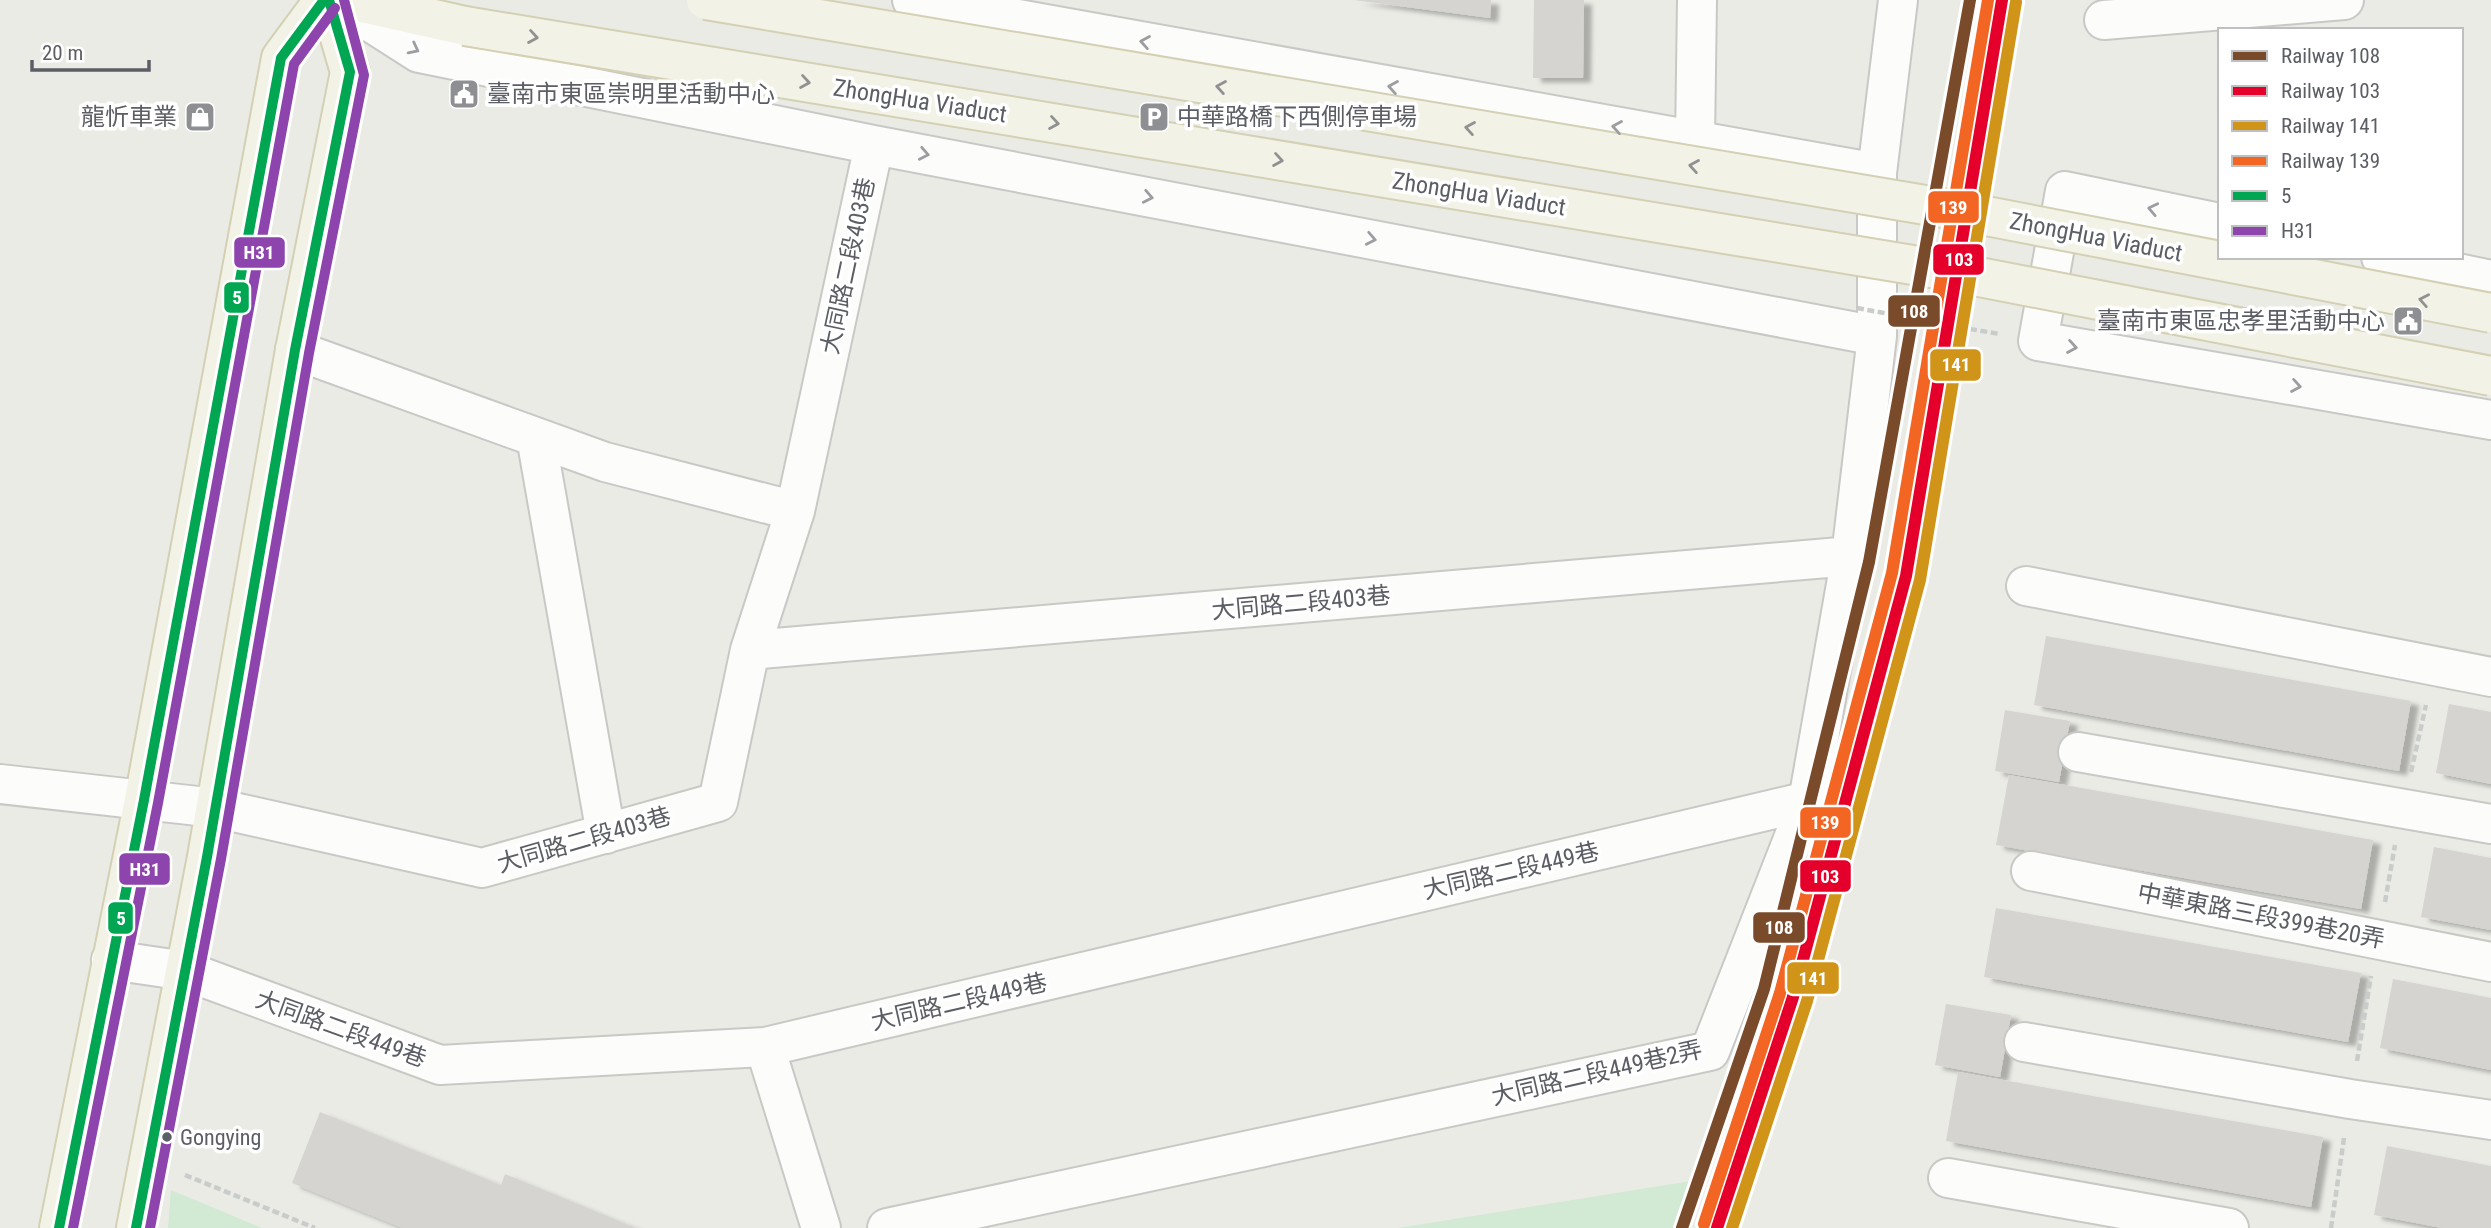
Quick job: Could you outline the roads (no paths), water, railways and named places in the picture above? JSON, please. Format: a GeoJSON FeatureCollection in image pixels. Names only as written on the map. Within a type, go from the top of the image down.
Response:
{"type":"FeatureCollection","features":[{"type":"Feature","properties":{"kind":"main road"},"geometry":{"type":"LineString","coordinates":[[136,1228],[216,808],[295,350],[350,72],[327,0]]}},
{"type":"Feature","properties":{"kind":"main road"},"geometry":{"type":"LineString","coordinates":[[59,1228],[144,800],[281,58],[327,0]]}},
{"type":"Feature","properties":{"kind":"main road","name":"ZhongHua Viaduct"},"geometry":{"type":"LineString","coordinates":[[349,0],[465,26],[1942,270],[2491,376]]}},
{"type":"Feature","properties":{"kind":"main road","name":"ZhongHua Viaduct"},"geometry":{"type":"LineString","coordinates":[[706,0],[1955,210],[2491,313]]}},
{"type":"Feature","properties":{"kind":"street"},"geometry":{"type":"LineString","coordinates":[[336,0],[419,53],[874,145],[1867,322]]}},
{"type":"Feature","properties":{"kind":"street"},"geometry":{"type":"LineString","coordinates":[[912,0],[1877,173]]}},
{"type":"Feature","properties":{"kind":"street"},"geometry":{"type":"LineString","coordinates":[[1695,141],[1698,0]]}},
{"type":"Feature","properties":{"kind":"street","name":"大同路二段449巷2弄"},"geometry":{"type":"LineString","coordinates":[[887,1228],[1710,1051],[1808,801],[1851,556],[1877,173],[1898,0]]}},
{"type":"Feature","properties":{"kind":"street"},"geometry":{"type":"LineString","coordinates":[[2104,20],[2344,0]]}},
{"type":"Feature","properties":{"kind":"street","name":"大同路二段403巷"},"geometry":{"type":"LineString","coordinates":[[0,784],[216,808],[482,868],[718,802],[750,650],[795,511],[874,145]]}},
{"type":"Feature","properties":{"kind":"street"},"geometry":{"type":"LineString","coordinates":[[2218,223],[2065,191],[2038,341],[2491,420]]}},
{"type":"Feature","properties":{"kind":"street"},"geometry":{"type":"LineString","coordinates":[[2391,259],[2491,280]]}},
{"type":"Feature","properties":{"kind":"street"},"geometry":{"type":"LineString","coordinates":[[295,350],[606,462],[795,511]]}},
{"type":"Feature","properties":{"kind":"street"},"geometry":{"type":"LineString","coordinates":[[536,437],[606,834]]}},
{"type":"Feature","properties":{"kind":"street","name":"大同路二段403巷"},"geometry":{"type":"LineString","coordinates":[[750,650],[1851,556]]}},
{"type":"Feature","properties":{"kind":"street"},"geometry":{"type":"LineString","coordinates":[[2026,586],[2491,677]]}},
{"type":"Feature","properties":{"kind":"street"},"geometry":{"type":"LineString","coordinates":[[2078,752],[2491,824]]}},
{"type":"Feature","properties":{"kind":"street","name":"大同路二段449巷"},"geometry":{"type":"LineString","coordinates":[[111,960],[186,971],[440,1065],[765,1047],[1808,801]]}},
{"type":"Feature","properties":{"kind":"street","name":"中華東路三段399巷20弄"},"geometry":{"type":"LineString","coordinates":[[2031,871],[2491,962]]}},
{"type":"Feature","properties":{"kind":"street"},"geometry":{"type":"LineString","coordinates":[[2024,1042],[2350,1099],[2491,1120]]}},
{"type":"Feature","properties":{"kind":"street"},"geometry":{"type":"LineString","coordinates":[[765,1047],[821,1228]]}},
{"type":"Feature","properties":{"kind":"street"},"geometry":{"type":"LineString","coordinates":[[1948,1178],[2229,1228]]}},
{"type":"Feature","properties":{"kind":"rail line","name":"108"},"geometry":{"type":"LineString","coordinates":[[1682,1228],[1764,989],[1869,562],[1970,0]]}},
{"type":"Feature","properties":{"kind":"rail line","name":"139"},"geometry":{"type":"LineString","coordinates":[[1704,1224],[1780,993],[1892,573],[1988,0]]}},
{"type":"Feature","properties":{"kind":"rail line","name":"103"},"geometry":{"type":"LineString","coordinates":[[1717,1228],[1793,997],[1906,576],[2002,0]]}},
{"type":"Feature","properties":{"kind":"rail line","name":"141"},"geometry":{"type":"LineString","coordinates":[[1732,1228],[1807,1001],[1920,580],[2016,2]]}},
{"type":"Feature","properties":{"kind":"place","name":"臺南市東區崇明里活動中心"},"geometry":{"type":"Point","coordinates":[464,94]}},
{"type":"Feature","properties":{"kind":"place","name":"龍忻車業"},"geometry":{"type":"Point","coordinates":[200,117]}},
{"type":"Feature","properties":{"kind":"place","name":"中華路橋下西側停車場"},"geometry":{"type":"Point","coordinates":[1154,117]}},
{"type":"Feature","properties":{"kind":"place","name":"臺南市東區忠孝里活動中心"},"geometry":{"type":"Point","coordinates":[2408,321]}},
{"type":"Feature","properties":{"kind":"place","name":"Gongying"},"geometry":{"type":"Point","coordinates":[167,1137]}}]}
